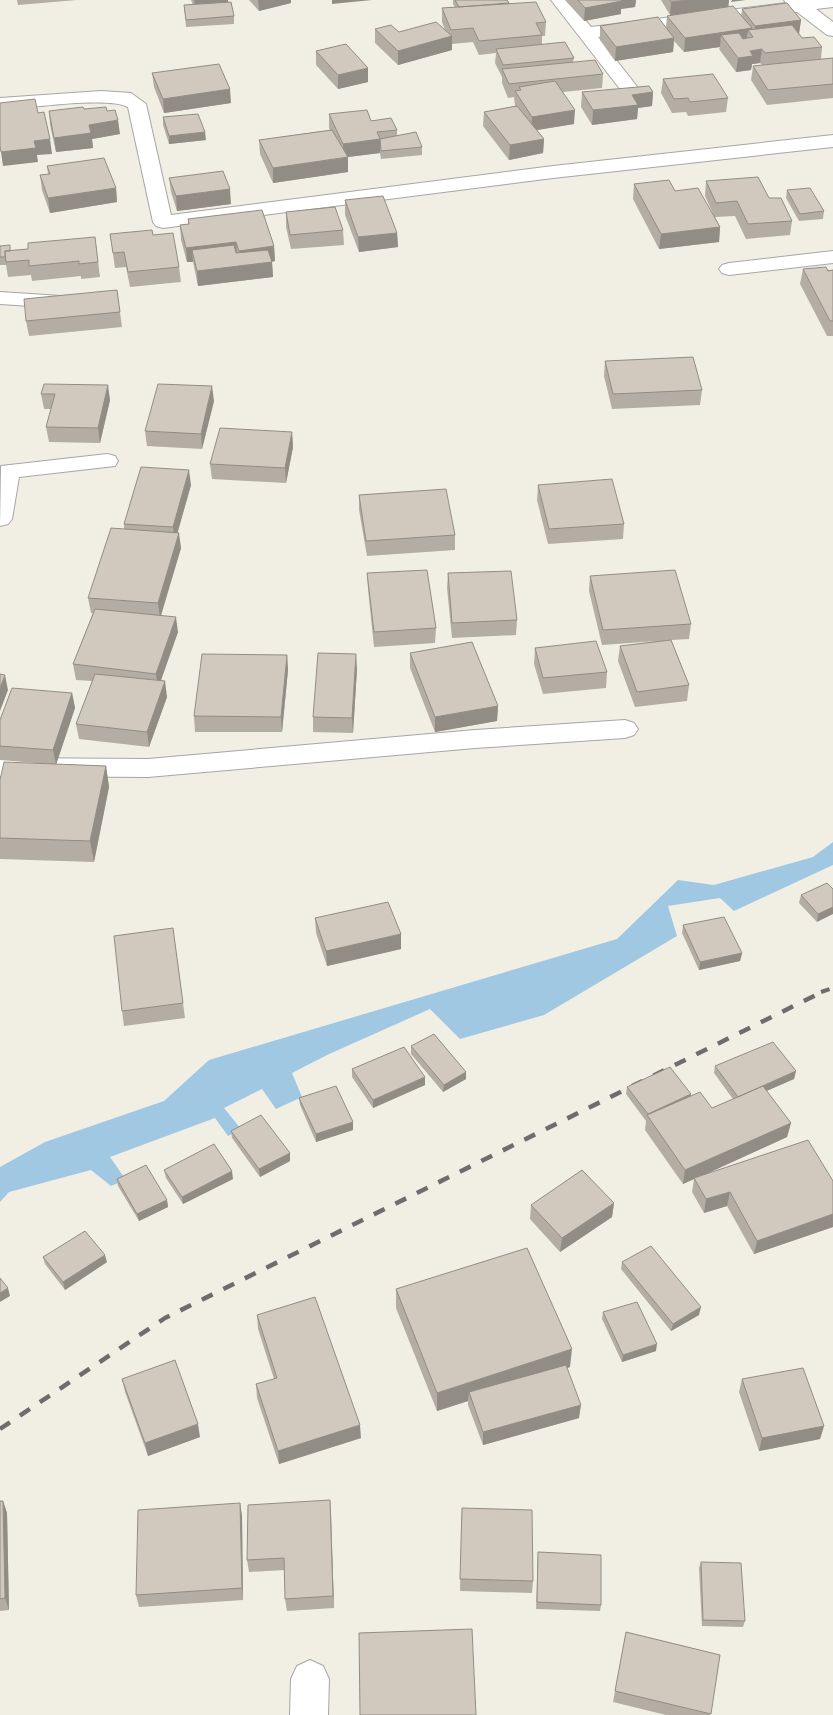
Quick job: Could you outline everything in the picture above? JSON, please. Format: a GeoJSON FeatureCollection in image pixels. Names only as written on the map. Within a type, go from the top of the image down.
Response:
{"type":"FeatureCollection","features":[{"type":"Feature","properties":{"kind":"street"},"geometry":{"type":"LineString","coordinates":[[560,0],[634,94]]}},
{"type":"Feature","properties":{"kind":"street"},"geometry":{"type":"LineString","coordinates":[[586,33],[797,3],[833,2]]}},
{"type":"Feature","properties":{"kind":"street"},"geometry":{"type":"LineString","coordinates":[[797,3],[833,31]]}},
{"type":"Feature","properties":{"kind":"street"},"geometry":{"type":"LineString","coordinates":[[0,104],[124,97],[137,104],[163,222],[553,172],[833,141]]}},
{"type":"Feature","properties":{"kind":"street"},"geometry":{"type":"LineString","coordinates":[[729,269],[833,257]]}},
{"type":"Feature","properties":{"kind":"street"},"geometry":{"type":"LineString","coordinates":[[0,298],[76,302]]}},
{"type":"Feature","properties":{"kind":"street"},"geometry":{"type":"LineString","coordinates":[[0,519],[9,471],[107,461]]}},
{"type":"Feature","properties":{"kind":"street"},"geometry":{"type":"LineString","coordinates":[[0,767],[148,768],[474,739],[625,729]]}},
{"type":"Feature","properties":{"kind":"street"},"geometry":{"type":"LineString","coordinates":[[309,1715],[310,1679]]}},
{"type":"Feature","properties":{"kind":"water"},"geometry":{"type":"Polygon","coordinates":[[[833,842],[833,865],[734,911],[720,898],[668,906],[677,936],[544,1015],[460,1039],[430,1009],[327,1055],[292,1073],[302,1097],[276,1109],[262,1089],[224,1108],[241,1129],[228,1136],[215,1118],[110,1157],[126,1180],[111,1186],[91,1170],[9,1192],[0,1202],[0,1167],[45,1142],[164,1101],[209,1060],[617,939],[678,880],[714,885],[813,857],[833,842]]]}},
{"type":"Feature","properties":{"kind":"building"},"geometry":{"type":"Polygon","coordinates":[[[455,0],[507,0],[509,3],[459,7],[455,0]]]}},
{"type":"Feature","properties":{"kind":"building"},"geometry":{"type":"Polygon","coordinates":[[[578,0],[621,0],[622,1],[585,8],[578,0]]]}},
{"type":"Feature","properties":{"kind":"building"},"geometry":{"type":"Polygon","coordinates":[[[670,0],[688,0],[671,2],[670,0]]]}},
{"type":"Feature","properties":{"kind":"building"},"geometry":{"type":"Polygon","coordinates":[[[231,2],[234,16],[186,20],[184,5],[231,2]]]}},
{"type":"Feature","properties":{"kind":"building"},"geometry":{"type":"Polygon","coordinates":[[[536,2],[546,22],[536,23],[542,35],[479,41],[473,28],[451,30],[442,8],[536,2]]]}},
{"type":"Feature","properties":{"kind":"building"},"geometry":{"type":"Polygon","coordinates":[[[787,3],[801,20],[755,26],[742,9],[787,3]]]}},
{"type":"Feature","properties":{"kind":"building"},"geometry":{"type":"Polygon","coordinates":[[[733,6],[752,28],[685,38],[667,16],[733,6]]]}},
{"type":"Feature","properties":{"kind":"building"},"geometry":{"type":"Polygon","coordinates":[[[658,17],[674,38],[616,47],[600,26],[658,17]]]}},
{"type":"Feature","properties":{"kind":"building"},"geometry":{"type":"Polygon","coordinates":[[[436,22],[452,36],[398,51],[375,29],[391,25],[399,32],[436,22]]]}},
{"type":"Feature","properties":{"kind":"building"},"geometry":{"type":"Polygon","coordinates":[[[792,25],[802,38],[814,37],[822,47],[765,53],[762,49],[750,51],[753,56],[738,58],[721,35],[739,33],[743,39],[753,37],[748,30],[792,25]]]}},
{"type":"Feature","properties":{"kind":"building"},"geometry":{"type":"Polygon","coordinates":[[[565,42],[574,58],[503,65],[496,49],[565,42]]]}},
{"type":"Feature","properties":{"kind":"building"},"geometry":{"type":"Polygon","coordinates":[[[346,44],[368,68],[338,75],[316,51],[346,44]]]}},
{"type":"Feature","properties":{"kind":"building"},"geometry":{"type":"Polygon","coordinates":[[[833,58],[833,84],[768,90],[753,66],[833,58]]]}},
{"type":"Feature","properties":{"kind":"building"},"geometry":{"type":"Polygon","coordinates":[[[595,60],[603,74],[509,84],[502,69],[595,60]]]}},
{"type":"Feature","properties":{"kind":"building"},"geometry":{"type":"Polygon","coordinates":[[[219,64],[230,89],[163,99],[152,73],[219,64]]]}},
{"type":"Feature","properties":{"kind":"building"},"geometry":{"type":"Polygon","coordinates":[[[713,74],[728,98],[690,102],[688,98],[674,99],[663,79],[713,74]]]}},
{"type":"Feature","properties":{"kind":"building"},"geometry":{"type":"Polygon","coordinates":[[[555,81],[575,110],[532,117],[515,91],[521,90],[519,87],[555,81]]]}},
{"type":"Feature","properties":{"kind":"building"},"geometry":{"type":"Polygon","coordinates":[[[649,86],[653,92],[632,95],[638,105],[593,110],[582,92],[649,86]]]}},
{"type":"Feature","properties":{"kind":"building"},"geometry":{"type":"Polygon","coordinates":[[[35,99],[38,113],[44,112],[50,139],[34,141],[36,148],[1,152],[0,103],[35,99]]]}},
{"type":"Feature","properties":{"kind":"building"},"geometry":{"type":"Polygon","coordinates":[[[517,106],[544,139],[510,145],[484,112],[517,106]]]}},
{"type":"Feature","properties":{"kind":"building"},"geometry":{"type":"Polygon","coordinates":[[[83,107],[84,109],[106,107],[107,111],[115,110],[118,120],[89,125],[91,133],[54,138],[49,111],[83,107]]]}},
{"type":"Feature","properties":{"kind":"building"},"geometry":{"type":"Polygon","coordinates":[[[367,110],[371,121],[391,118],[397,130],[377,132],[380,139],[343,144],[329,114],[367,110]]]}},
{"type":"Feature","properties":{"kind":"building"},"geometry":{"type":"Polygon","coordinates":[[[198,114],[205,132],[169,136],[163,117],[198,114]]]}},
{"type":"Feature","properties":{"kind":"building"},"geometry":{"type":"Polygon","coordinates":[[[332,130],[348,157],[273,168],[259,140],[332,130]]]}},
{"type":"Feature","properties":{"kind":"building"},"geometry":{"type":"Polygon","coordinates":[[[416,132],[422,147],[381,151],[380,139],[416,132]]]}},
{"type":"Feature","properties":{"kind":"building"},"geometry":{"type":"Polygon","coordinates":[[[104,158],[116,188],[48,198],[40,175],[50,174],[47,166],[104,158]]]}},
{"type":"Feature","properties":{"kind":"building"},"geometry":{"type":"Polygon","coordinates":[[[223,171],[230,189],[176,196],[169,178],[223,171]]]}},
{"type":"Feature","properties":{"kind":"building"},"geometry":{"type":"Polygon","coordinates":[[[758,177],[769,198],[781,198],[792,221],[748,224],[737,201],[716,203],[706,181],[758,177]]]}},
{"type":"Feature","properties":{"kind":"building"},"geometry":{"type":"Polygon","coordinates":[[[669,180],[675,191],[698,188],[720,227],[661,234],[634,184],[669,180]]]}},
{"type":"Feature","properties":{"kind":"building"},"geometry":{"type":"Polygon","coordinates":[[[810,188],[824,211],[800,214],[787,190],[810,188]]]}},
{"type":"Feature","properties":{"kind":"building"},"geometry":{"type":"Polygon","coordinates":[[[383,196],[397,233],[358,237],[345,200],[383,196]]]}},
{"type":"Feature","properties":{"kind":"building"},"geometry":{"type":"Polygon","coordinates":[[[335,207],[343,230],[290,235],[286,212],[335,207]]]}},
{"type":"Feature","properties":{"kind":"building"},"geometry":{"type":"Polygon","coordinates":[[[262,210],[274,246],[239,251],[236,242],[186,248],[180,225],[189,224],[188,219],[262,210]]]}},
{"type":"Feature","properties":{"kind":"building"},"geometry":{"type":"Polygon","coordinates":[[[152,230],[153,235],[173,233],[179,267],[128,272],[124,252],[113,253],[110,234],[152,230]]]}},
{"type":"Feature","properties":{"kind":"building"},"geometry":{"type":"Polygon","coordinates":[[[95,237],[98,262],[79,264],[79,261],[29,266],[29,260],[6,262],[5,251],[28,249],[28,243],[95,237]]]}},
{"type":"Feature","properties":{"kind":"building"},"geometry":{"type":"Polygon","coordinates":[[[10,245],[10,251],[5,251],[5,257],[0,257],[0,246],[10,245]]]}},
{"type":"Feature","properties":{"kind":"building"},"geometry":{"type":"Polygon","coordinates":[[[234,245],[236,253],[268,250],[272,262],[197,271],[192,250],[234,245]]]}},
{"type":"Feature","properties":{"kind":"building"},"geometry":{"type":"Polygon","coordinates":[[[826,267],[828,271],[833,270],[833,321],[830,321],[803,269],[826,267]]]}},
{"type":"Feature","properties":{"kind":"building"},"geometry":{"type":"Polygon","coordinates":[[[117,290],[120,312],[26,321],[24,299],[117,290]]]}},
{"type":"Feature","properties":{"kind":"building"},"geometry":{"type":"Polygon","coordinates":[[[693,357],[702,390],[613,394],[605,361],[693,357]]]}},
{"type":"Feature","properties":{"kind":"building"},"geometry":{"type":"Polygon","coordinates":[[[44,384],[108,385],[98,428],[46,427],[55,394],[41,394],[44,384]]]}},
{"type":"Feature","properties":{"kind":"building"},"geometry":{"type":"Polygon","coordinates":[[[158,384],[212,386],[201,434],[145,431],[158,384]]]}},
{"type":"Feature","properties":{"kind":"building"},"geometry":{"type":"Polygon","coordinates":[[[220,428],[292,432],[285,468],[210,464],[220,428]]]}},
{"type":"Feature","properties":{"kind":"building"},"geometry":{"type":"Polygon","coordinates":[[[141,467],[189,470],[173,527],[124,524],[141,467]]]}},
{"type":"Feature","properties":{"kind":"building"},"geometry":{"type":"Polygon","coordinates":[[[612,479],[624,524],[549,529],[538,485],[612,479]]]}},
{"type":"Feature","properties":{"kind":"building"},"geometry":{"type":"Polygon","coordinates":[[[446,489],[455,535],[366,541],[359,495],[446,489]]]}},
{"type":"Feature","properties":{"kind":"building"},"geometry":{"type":"Polygon","coordinates":[[[111,528],[179,533],[158,603],[88,598],[111,528]]]}},
{"type":"Feature","properties":{"kind":"building"},"geometry":{"type":"Polygon","coordinates":[[[427,570],[436,628],[374,632],[367,573],[427,570]]]}},
{"type":"Feature","properties":{"kind":"building"},"geometry":{"type":"Polygon","coordinates":[[[675,570],[691,624],[603,630],[590,576],[675,570]]]}},
{"type":"Feature","properties":{"kind":"building"},"geometry":{"type":"Polygon","coordinates":[[[511,571],[517,620],[452,623],[448,573],[511,571]]]}},
{"type":"Feature","properties":{"kind":"building"},"geometry":{"type":"Polygon","coordinates":[[[95,609],[176,617],[156,674],[73,664],[95,609]]]}},
{"type":"Feature","properties":{"kind":"building"},"geometry":{"type":"Polygon","coordinates":[[[671,640],[689,685],[637,692],[620,646],[671,640]]]}},
{"type":"Feature","properties":{"kind":"building"},"geometry":{"type":"Polygon","coordinates":[[[596,641],[607,672],[543,678],[535,648],[596,641]]]}},
{"type":"Feature","properties":{"kind":"building"},"geometry":{"type":"Polygon","coordinates":[[[472,642],[498,706],[435,717],[410,653],[472,642]]]}},
{"type":"Feature","properties":{"kind":"building"},"geometry":{"type":"Polygon","coordinates":[[[318,653],[356,654],[352,718],[313,717],[318,653]]]}},
{"type":"Feature","properties":{"kind":"building"},"geometry":{"type":"Polygon","coordinates":[[[202,654],[287,655],[281,717],[194,716],[202,654]]]}},
{"type":"Feature","properties":{"kind":"building"},"geometry":{"type":"Polygon","coordinates":[[[0,674],[5,675],[0,688],[0,674]]]}},
{"type":"Feature","properties":{"kind":"building"},"geometry":{"type":"Polygon","coordinates":[[[95,674],[165,681],[147,732],[76,724],[95,674]]]}},
{"type":"Feature","properties":{"kind":"building"},"geometry":{"type":"Polygon","coordinates":[[[12,688],[72,693],[53,750],[0,746],[0,720],[12,688]]]}},
{"type":"Feature","properties":{"kind":"building"},"geometry":{"type":"Polygon","coordinates":[[[4,762],[106,766],[90,841],[0,838],[0,780],[4,762]]]}},
{"type":"Feature","properties":{"kind":"building"},"geometry":{"type":"Polygon","coordinates":[[[827,883],[833,889],[833,907],[818,914],[801,895],[827,883]]]}},
{"type":"Feature","properties":{"kind":"building"},"geometry":{"type":"Polygon","coordinates":[[[388,902],[401,934],[326,951],[315,918],[388,902]]]}},
{"type":"Feature","properties":{"kind":"building"},"geometry":{"type":"Polygon","coordinates":[[[724,917],[742,953],[700,962],[683,925],[724,917]]]}},
{"type":"Feature","properties":{"kind":"building"},"geometry":{"type":"Polygon","coordinates":[[[173,928],[183,1003],[122,1011],[114,936],[173,928]]]}},
{"type":"Feature","properties":{"kind":"building"},"geometry":{"type":"Polygon","coordinates":[[[434,1034],[466,1072],[444,1085],[411,1046],[434,1034]]]}},
{"type":"Feature","properties":{"kind":"building"},"geometry":{"type":"Polygon","coordinates":[[[773,1042],[796,1071],[738,1097],[715,1066],[773,1042]]]}},
{"type":"Feature","properties":{"kind":"building"},"geometry":{"type":"Polygon","coordinates":[[[404,1047],[425,1077],[373,1100],[352,1069],[404,1047]]]}},
{"type":"Feature","properties":{"kind":"building"},"geometry":{"type":"Polygon","coordinates":[[[670,1067],[691,1094],[648,1114],[627,1087],[670,1067]]]}},
{"type":"Feature","properties":{"kind":"building"},"geometry":{"type":"Polygon","coordinates":[[[336,1086],[353,1122],[316,1134],[299,1098],[336,1086]]]}},
{"type":"Feature","properties":{"kind":"building"},"geometry":{"type":"Polygon","coordinates":[[[763,1086],[791,1123],[685,1170],[647,1115],[700,1092],[712,1108],[763,1086]]]}},
{"type":"Feature","properties":{"kind":"building"},"geometry":{"type":"Polygon","coordinates":[[[261,1115],[290,1153],[259,1169],[231,1131],[261,1115]]]}},
{"type":"Feature","properties":{"kind":"building"},"geometry":{"type":"Polygon","coordinates":[[[808,1140],[833,1181],[833,1214],[757,1241],[730,1192],[706,1199],[694,1178],[808,1140]]]}},
{"type":"Feature","properties":{"kind":"building"},"geometry":{"type":"Polygon","coordinates":[[[214,1144],[232,1171],[182,1197],[164,1170],[214,1144]]]}},
{"type":"Feature","properties":{"kind":"building"},"geometry":{"type":"Polygon","coordinates":[[[146,1165],[167,1200],[137,1214],[117,1179],[146,1165]]]}},
{"type":"Feature","properties":{"kind":"building"},"geometry":{"type":"Polygon","coordinates":[[[582,1170],[614,1203],[562,1238],[531,1205],[582,1170]]]}},
{"type":"Feature","properties":{"kind":"building"},"geometry":{"type":"Polygon","coordinates":[[[85,1231],[105,1255],[63,1282],[43,1257],[85,1231]]]}},
{"type":"Feature","properties":{"kind":"building"},"geometry":{"type":"Polygon","coordinates":[[[651,1246],[701,1307],[673,1324],[622,1262],[651,1246]]]}},
{"type":"Feature","properties":{"kind":"building"},"geometry":{"type":"Polygon","coordinates":[[[527,1248],[572,1349],[437,1393],[396,1289],[527,1248]]]}},
{"type":"Feature","properties":{"kind":"building"},"geometry":{"type":"Polygon","coordinates":[[[0,1278],[8,1288],[0,1293],[0,1278]]]}},
{"type":"Feature","properties":{"kind":"building"},"geometry":{"type":"Polygon","coordinates":[[[315,1297],[360,1425],[278,1451],[256,1384],[277,1378],[257,1315],[315,1297]]]}},
{"type":"Feature","properties":{"kind":"building"},"geometry":{"type":"Polygon","coordinates":[[[637,1302],[657,1344],[623,1355],[603,1312],[637,1302]]]}},
{"type":"Feature","properties":{"kind":"building"},"geometry":{"type":"Polygon","coordinates":[[[175,1360],[198,1424],[145,1443],[122,1379],[175,1360]]]}},
{"type":"Feature","properties":{"kind":"building"},"geometry":{"type":"Polygon","coordinates":[[[566,1365],[581,1405],[483,1432],[469,1392],[566,1365]]]}},
{"type":"Feature","properties":{"kind":"building"},"geometry":{"type":"Polygon","coordinates":[[[803,1368],[824,1426],[762,1438],[742,1379],[803,1368]]]}},
{"type":"Feature","properties":{"kind":"building"},"geometry":{"type":"Polygon","coordinates":[[[330,1500],[333,1596],[285,1599],[284,1558],[247,1560],[248,1505],[330,1500]]]}},
{"type":"Feature","properties":{"kind":"building"},"geometry":{"type":"Polygon","coordinates":[[[0,1501],[3,1501],[5,1598],[0,1599],[0,1501]]]}},
{"type":"Feature","properties":{"kind":"building"},"geometry":{"type":"Polygon","coordinates":[[[240,1503],[242,1588],[136,1595],[138,1510],[240,1503]]]}},
{"type":"Feature","properties":{"kind":"building"},"geometry":{"type":"Polygon","coordinates":[[[462,1508],[532,1510],[533,1581],[460,1579],[462,1508]]]}},
{"type":"Feature","properties":{"kind":"building"},"geometry":{"type":"Polygon","coordinates":[[[538,1552],[601,1555],[601,1605],[537,1602],[538,1552]]]}},
{"type":"Feature","properties":{"kind":"building"},"geometry":{"type":"Polygon","coordinates":[[[701,1562],[741,1563],[745,1621],[703,1620],[701,1562]]]}},
{"type":"Feature","properties":{"kind":"building"},"geometry":{"type":"Polygon","coordinates":[[[472,1629],[476,1715],[360,1715],[359,1633],[472,1629]]]}},
{"type":"Feature","properties":{"kind":"building"},"geometry":{"type":"Polygon","coordinates":[[[626,1632],[720,1655],[711,1714],[615,1691],[626,1632]]]}},
{"type":"Feature","properties":{"kind":"railway"},"geometry":{"type":"LineString","coordinates":[[824,991],[833,988]]}},
{"type":"Feature","properties":{"kind":"railway"},"geometry":{"type":"LineString","coordinates":[[0,1429],[165,1318],[824,991]]}}]}
